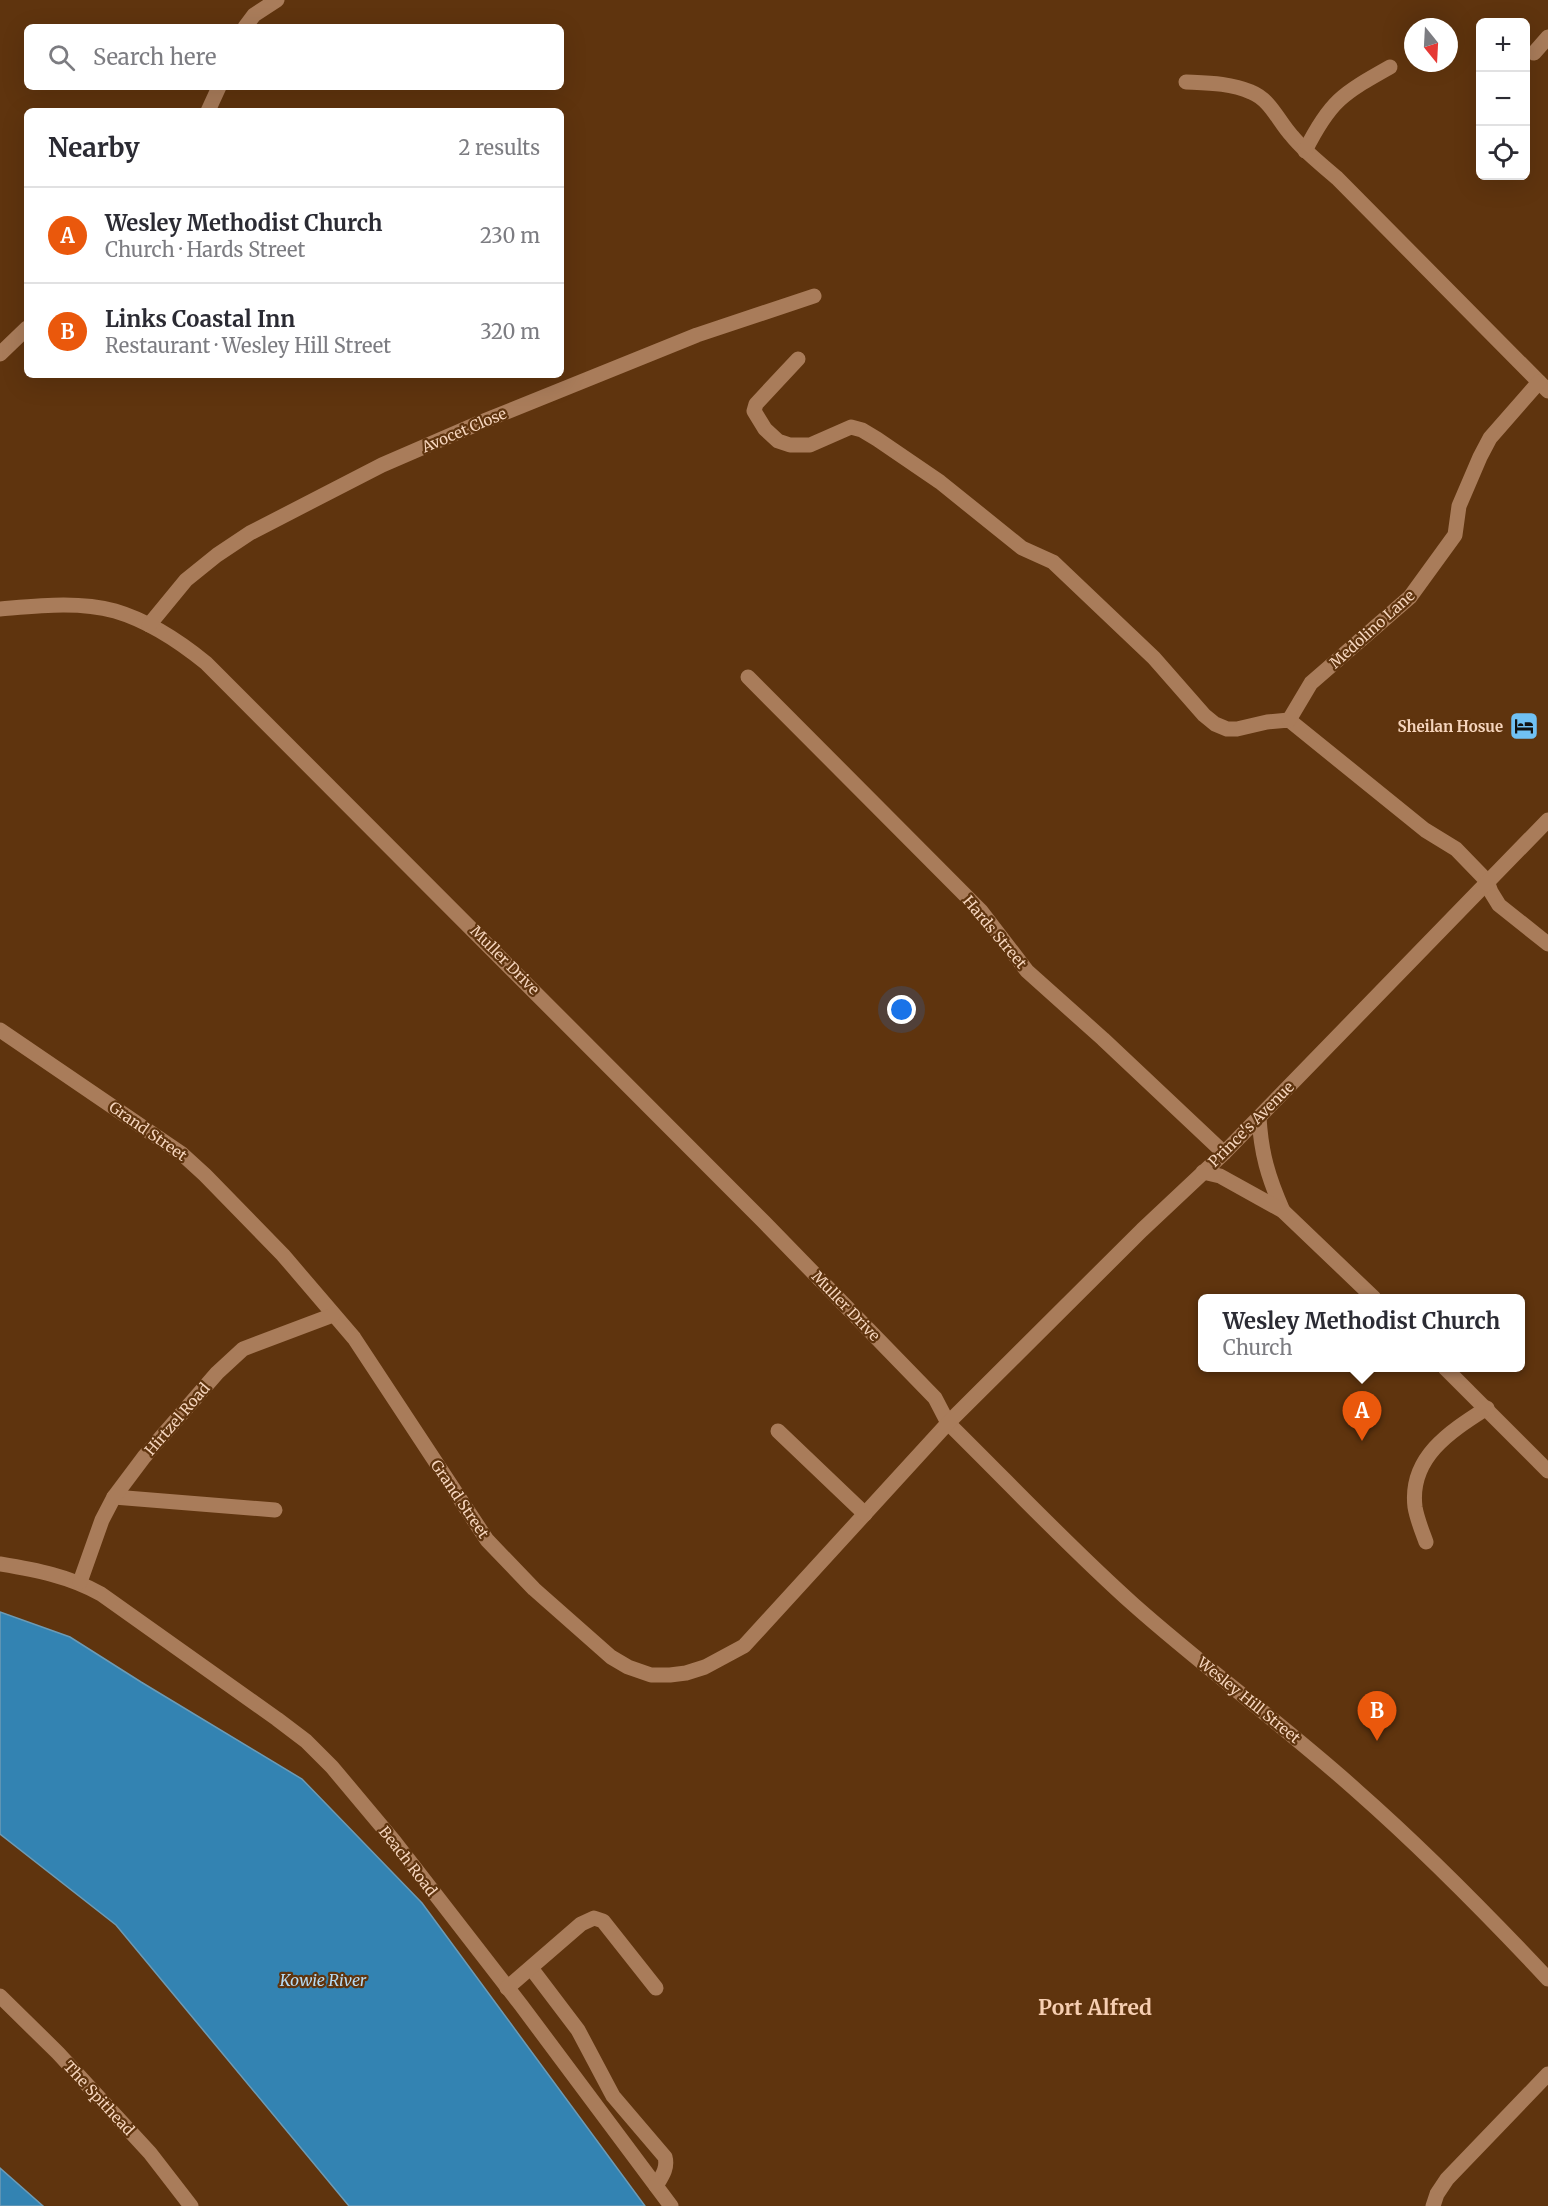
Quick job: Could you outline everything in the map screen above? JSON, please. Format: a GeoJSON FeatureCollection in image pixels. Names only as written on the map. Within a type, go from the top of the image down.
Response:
{"type":"FeatureCollection","features":[{"type":"Feature","properties":{"kind":"street"},"geometry":{"type":"LineString","coordinates":[[247,24],[254,15],[277,0]]}},
{"type":"Feature","properties":{"kind":"street"},"geometry":{"type":"LineString","coordinates":[[1534,53],[1548,37]]}},
{"type":"Feature","properties":{"kind":"street"},"geometry":{"type":"LineString","coordinates":[[1305,151],[1320,122],[1333,104],[1353,88],[1390,67]]}},
{"type":"Feature","properties":{"kind":"street"},"geometry":{"type":"LineString","coordinates":[[1186,82],[1226,84],[1252,92],[1266,101],[1289,134],[1305,151],[1336,178],[1543,387]]}},
{"type":"Feature","properties":{"kind":"street"},"geometry":{"type":"LineString","coordinates":[[209,108],[218,90]]}},
{"type":"Feature","properties":{"kind":"street","name":"Avocet Close"},"geometry":{"type":"LineString","coordinates":[[148,625],[186,580],[225,549],[250,533],[382,465],[479,423],[697,335],[814,296]]}},
{"type":"Feature","properties":{"kind":"street"},"geometry":{"type":"LineString","coordinates":[[0,354],[24,331]]}},
{"type":"Feature","properties":{"kind":"street"},"geometry":{"type":"LineString","coordinates":[[798,359],[756,404],[754,411],[765,429],[778,441],[790,445],[810,445],[851,427],[862,430],[940,482],[1022,548],[1053,562],[1154,658],[1204,715],[1215,724],[1227,729],[1237,729],[1289,720],[1425,830],[1456,849],[1487,880],[1499,905],[1548,944]]}},
{"type":"Feature","properties":{"kind":"street","name":"Medolino Lane"},"geometry":{"type":"LineString","coordinates":[[1289,720],[1311,682],[1410,597],[1420,585],[1455,535],[1459,506],[1479,457],[1490,438],[1543,387]]}},
{"type":"Feature","properties":{"kind":"street","name":"Muller Drive"},"geometry":{"type":"LineString","coordinates":[[0,609],[43,605],[78,606],[114,611],[165,633],[206,663],[756,1214],[934,1398],[948,1423]]}},
{"type":"Feature","properties":{"kind":"street","name":"Hards Street"},"geometry":{"type":"LineString","coordinates":[[748,677],[981,911],[1028,971],[1224,1153]]}},
{"type":"Feature","properties":{"kind":"street","name":"Prince's Avenue"},"geometry":{"type":"LineString","coordinates":[[948,1423],[1142,1230],[1224,1153],[1487,880],[1548,820]]}},
{"type":"Feature","properties":{"kind":"street","name":"Grand Street"},"geometry":{"type":"LineString","coordinates":[[0,1030],[182,1154],[283,1255],[354,1338],[487,1540],[534,1589],[611,1657],[628,1667],[651,1675],[686,1674],[723,1659],[744,1646],[948,1423]]}},
{"type":"Feature","properties":{"kind":"street"},"geometry":{"type":"LineString","coordinates":[[1259,1117],[1264,1162],[1283,1211]]}},
{"type":"Feature","properties":{"kind":"street"},"geometry":{"type":"LineString","coordinates":[[1203,1172],[1220,1176],[1283,1211],[1369,1294]]}},
{"type":"Feature","properties":{"kind":"street","name":"Hirtzel Road"},"geometry":{"type":"LineString","coordinates":[[80,1582],[102,1520],[114,1497],[171,1425],[229,1360],[243,1349],[333,1315]]}},
{"type":"Feature","properties":{"kind":"street"},"geometry":{"type":"LineString","coordinates":[[1449,1372],[1548,1471]]}},
{"type":"Feature","properties":{"kind":"street"},"geometry":{"type":"LineString","coordinates":[[1426,1542],[1418,1519],[1415,1498],[1421,1467],[1431,1451],[1455,1429],[1487,1408]]}},
{"type":"Feature","properties":{"kind":"street","name":"Wesley Hill Street"},"geometry":{"type":"LineString","coordinates":[[948,1423],[1132,1604],[1297,1739],[1423,1851],[1480,1906],[1548,1979]]}},
{"type":"Feature","properties":{"kind":"street"},"geometry":{"type":"LineString","coordinates":[[778,1431],[865,1514]]}},
{"type":"Feature","properties":{"kind":"street"},"geometry":{"type":"LineString","coordinates":[[114,1497],[275,1510]]}},
{"type":"Feature","properties":{"kind":"street","name":"Beach Road"},"geometry":{"type":"LineString","coordinates":[[0,1564],[44,1572],[80,1582],[128,1613],[306,1742],[332,1767],[394,1841],[671,2206]]}},
{"type":"Feature","properties":{"kind":"street"},"geometry":{"type":"LineString","coordinates":[[507,1988],[581,1924],[594,1918],[603,1922],[656,1988]]}},
{"type":"Feature","properties":{"kind":"street"},"geometry":{"type":"LineString","coordinates":[[531,1968],[578,2030],[613,2096],[665,2157],[667,2164],[656,2186]]}},
{"type":"Feature","properties":{"kind":"street","name":"The Spithead"},"geometry":{"type":"LineString","coordinates":[[0,1995],[58,2053],[150,2153],[191,2206]]}},
{"type":"Feature","properties":{"kind":"street"},"geometry":{"type":"LineString","coordinates":[[1433,2206],[1437,2194],[1447,2180],[1548,2074]]}},
{"type":"Feature","properties":{"kind":"water","name":"Kowie River"},"geometry":{"type":"Polygon","coordinates":[[[0,1612],[70,1637],[302,1779],[422,1903],[645,2206],[349,2206],[116,1925],[0,1834],[0,1612]]]}},
{"type":"Feature","properties":{"kind":"water"},"geometry":{"type":"Polygon","coordinates":[[[0,2168],[43,2206],[0,2206],[0,2168]]]}},
{"type":"Feature","properties":{"kind":"place","name":"Sheilan Hosue"},"geometry":{"type":"Point","coordinates":[1524,726]}},
{"type":"Feature","properties":{"kind":"place","name":"Wesley Methodist Church"},"geometry":{"type":"Point","coordinates":[1362,1441]}},
{"type":"Feature","properties":{"kind":"place","name":"Links Coastal Inn"},"geometry":{"type":"Point","coordinates":[1377,1741]}},
{"type":"Feature","properties":{"kind":"district","name":"Port Alfred"},"geometry":{"type":"Point","coordinates":[1095,2007]}}]}
